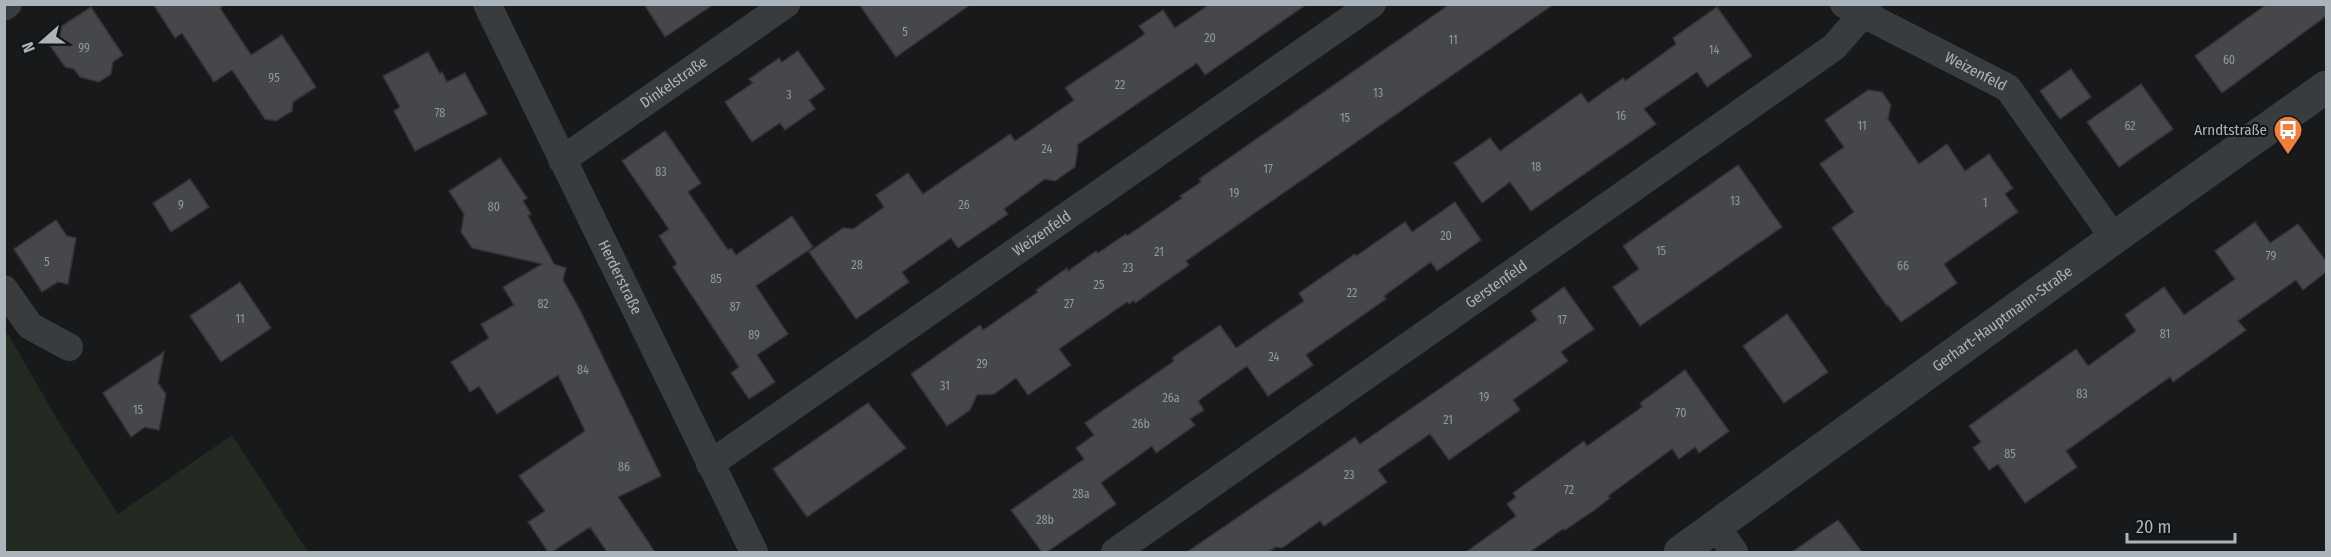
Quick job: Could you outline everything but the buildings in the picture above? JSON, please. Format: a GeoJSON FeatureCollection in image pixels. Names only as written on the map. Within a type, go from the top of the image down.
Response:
{"type":"FeatureCollection","features":[{"type":"Feature","properties":{"kind":"street","name":"Herderstraße"},"geometry":{"type":"LineString","coordinates":[[487,4],[754,552]]}},
{"type":"Feature","properties":{"kind":"street","name":"Dinkelstraße"},"geometry":{"type":"LineString","coordinates":[[562,160],[786,4]]}},
{"type":"Feature","properties":{"kind":"street","name":"Weizenfeld"},"geometry":{"type":"LineString","coordinates":[[710,464],[1372,4]]}},
{"type":"Feature","properties":{"kind":"street","name":"Weizenfeld"},"geometry":{"type":"LineString","coordinates":[[1858,8],[2008,88],[2114,238]]}},
{"type":"Feature","properties":{"kind":"street","name":"Gerstenfeld"},"geometry":{"type":"LineString","coordinates":[[1115,552],[1834,47],[1858,8]]}},
{"type":"Feature","properties":{"kind":"street","name":"Gerhart-Hauptmann-Straße"},"geometry":{"type":"LineString","coordinates":[[1680,552],[1725,539],[2114,238],[2326,87]]}},
{"type":"Feature","properties":{"kind":"street"},"geometry":{"type":"LineString","coordinates":[[4,289],[30,326],[69,347]]}},
{"type":"Feature","properties":{"kind":"shaded area"},"geometry":{"type":"Polygon","coordinates":[[[8,334],[58,421],[118,514],[232,435],[308,552],[5,552],[4,337],[8,334]]]}},
{"type":"Feature","properties":{"kind":"place","name":"Arndtstraße"},"geometry":{"type":"Point","coordinates":[2288,156]}}]}
